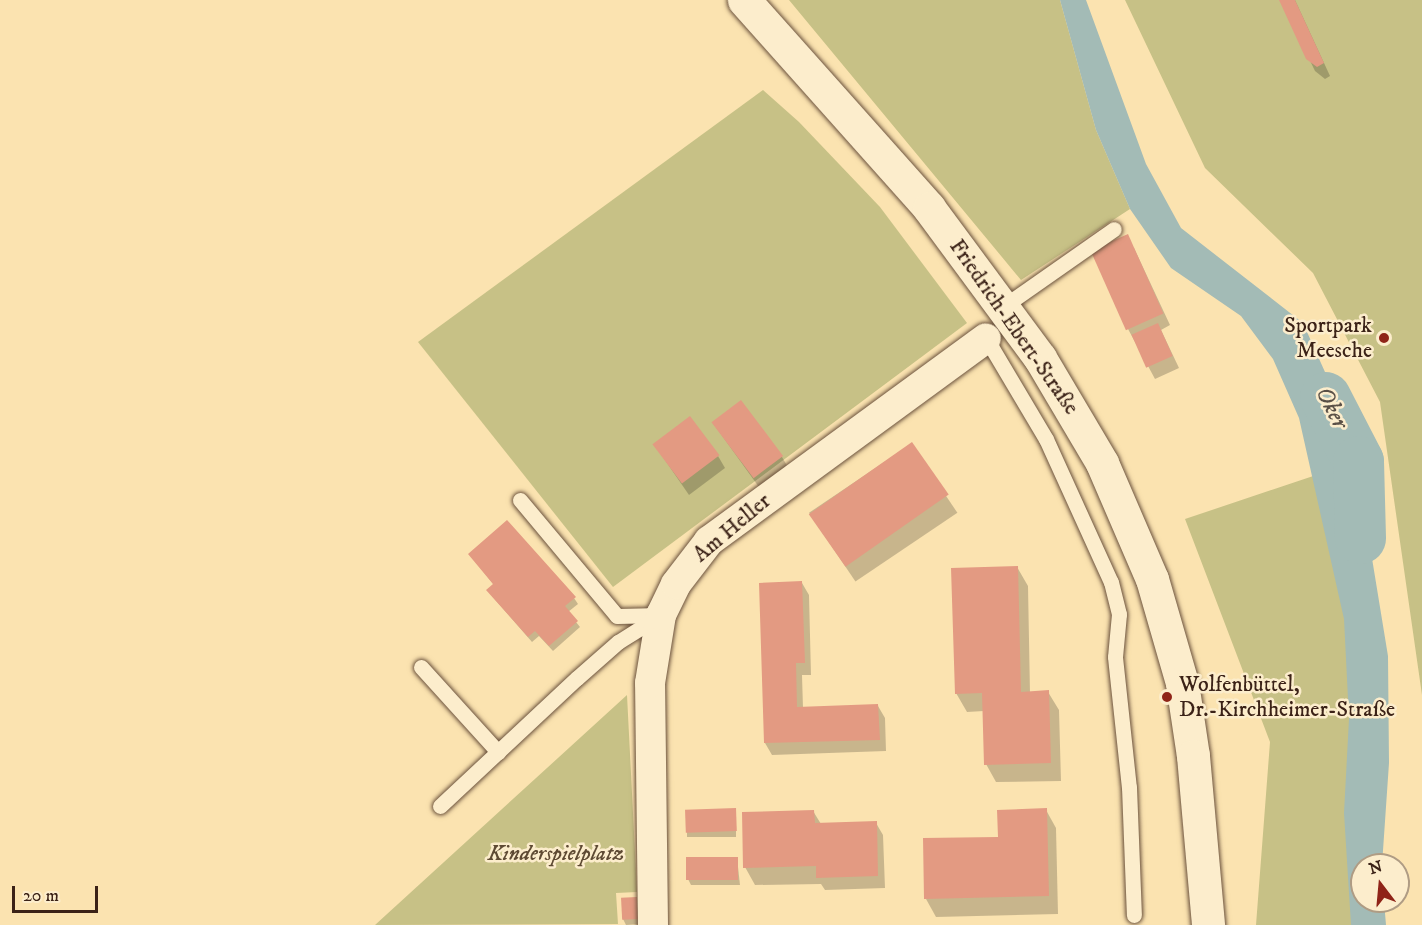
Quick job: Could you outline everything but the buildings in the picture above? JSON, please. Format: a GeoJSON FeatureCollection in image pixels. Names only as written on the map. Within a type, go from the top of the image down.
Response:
{"type":"FeatureCollection","features":[{"type":"Feature","properties":{"kind":"main road","name":"Friedrich-Ebert-Straße"},"geometry":{"type":"LineString","coordinates":[[744,0],[929,208],[1004,306],[1073,410],[1102,463],[1152,579],[1182,683],[1193,756],[1208,925]]}},
{"type":"Feature","properties":{"kind":"street","name":"Am Heller"},"geometry":{"type":"LineString","coordinates":[[653,925],[650,683],[661,615],[691,560],[709,541],[986,338]]}},
{"type":"Feature","properties":{"kind":"lane"},"geometry":{"type":"LineString","coordinates":[[1004,306],[1114,229]]}},
{"type":"Feature","properties":{"kind":"lane"},"geometry":{"type":"LineString","coordinates":[[986,338],[1046,439],[1112,582],[1119,614],[1114,657],[1129,787],[1134,915]]}},
{"type":"Feature","properties":{"kind":"lane"},"geometry":{"type":"LineString","coordinates":[[520,500],[617,616],[661,615]]}},
{"type":"Feature","properties":{"kind":"lane"},"geometry":{"type":"LineString","coordinates":[[440,806],[618,642],[661,615]]}},
{"type":"Feature","properties":{"kind":"lane"},"geometry":{"type":"LineString","coordinates":[[421,667],[498,752]]}},
{"type":"Feature","properties":{"kind":"green space"},"geometry":{"type":"Polygon","coordinates":[[[789,0],[1060,0],[1096,130],[1130,209],[1021,280],[789,0]]]}},
{"type":"Feature","properties":{"kind":"green space","name":"Sportpark Meesche"},"geometry":{"type":"Polygon","coordinates":[[[1125,0],[1422,0],[1422,695],[1380,402],[1313,273],[1205,168],[1125,0]]]}},
{"type":"Feature","properties":{"kind":"green space"},"geometry":{"type":"Polygon","coordinates":[[[763,90],[799,122],[880,207],[967,323],[613,587],[418,342],[763,90]]]}},
{"type":"Feature","properties":{"kind":"green space"},"geometry":{"type":"Polygon","coordinates":[[[1358,461],[1372,853],[1350,853],[1350,913],[1368,913],[1374,925],[1256,925],[1270,742],[1185,519],[1358,461]]]}},
{"type":"Feature","properties":{"kind":"green space","name":"Kinderspielplatz"},"geometry":{"type":"Polygon","coordinates":[[[627,695],[637,892],[616,893],[618,924],[375,925],[627,695]]]}},
{"type":"Feature","properties":{"kind":"water"},"geometry":{"type":"Polygon","coordinates":[[[1060,0],[1086,0],[1146,164],[1181,228],[1303,323],[1351,430],[1388,656],[1389,763],[1383,853],[1350,853],[1350,909],[1344,813],[1349,719],[1344,619],[1299,418],[1273,359],[1241,316],[1171,268],[1130,209],[1096,130],[1060,0]]]}},
{"type":"Feature","properties":{"kind":"water"},"geometry":{"type":"Polygon","coordinates":[[[1350,913],[1385,913],[1386,925],[1351,925],[1350,913]]]}},
{"type":"Feature","properties":{"kind":"waterway","name":"Oker"},"geometry":{"type":"LineString","coordinates":[[1325,397],[1358,461],[1360,538]]}},
{"type":"Feature","properties":{"kind":"place","name":"Sportpark Meesche"},"geometry":{"type":"Point","coordinates":[1384,338]}},
{"type":"Feature","properties":{"kind":"place","name":"Wolfenbüttel, Dr.-Kirchheimer-Straße"},"geometry":{"type":"Point","coordinates":[1167,697]}}]}
